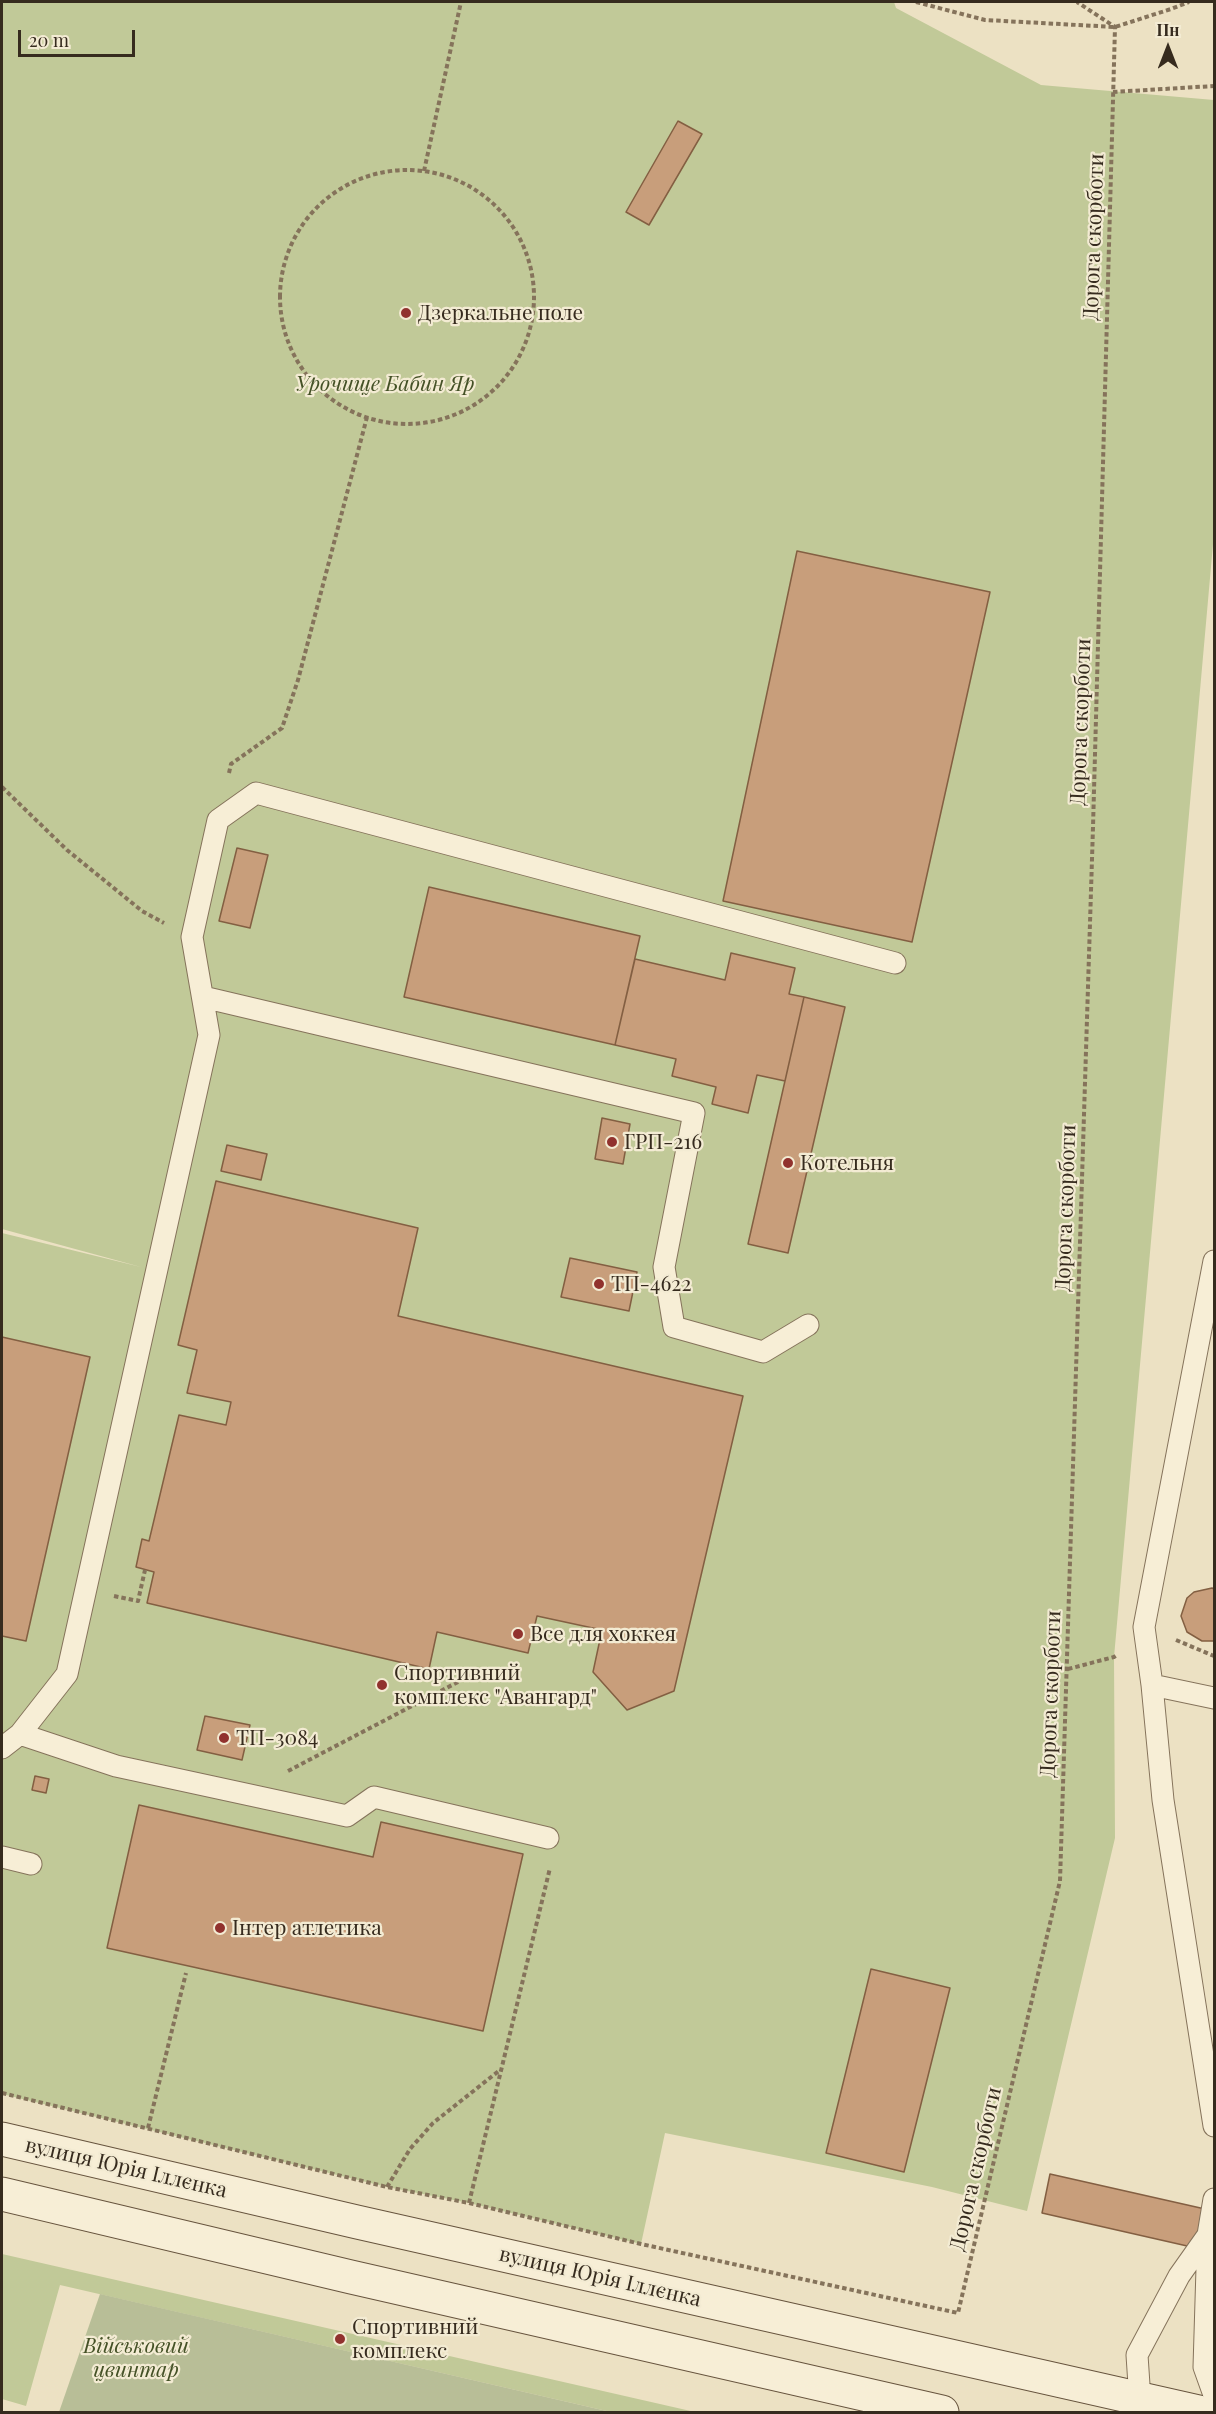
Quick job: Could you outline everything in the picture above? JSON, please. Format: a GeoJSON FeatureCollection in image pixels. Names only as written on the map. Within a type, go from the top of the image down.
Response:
{"type":"FeatureCollection","features":[{"type":"Feature","properties":{"kind":"main road","name":"вулиця Юрія Іллєнка"},"geometry":{"type":"LineString","coordinates":[[2,2139],[380,2228],[1199,2412]]}},
{"type":"Feature","properties":{"kind":"main road"},"geometry":{"type":"LineString","coordinates":[[2,2194],[942,2412]]}},
{"type":"Feature","properties":{"kind":"lane"},"geometry":{"type":"LineString","coordinates":[[2,1748],[20,1734],[67,1674],[209,1035],[192,937],[218,820],[256,793],[895,963]]}},
{"type":"Feature","properties":{"kind":"lane"},"geometry":{"type":"LineString","coordinates":[[203,997],[694,1113],[664,1267],[674,1327],[763,1352],[808,1325]]}},
{"type":"Feature","properties":{"kind":"lane"},"geometry":{"type":"LineString","coordinates":[[1215,1261],[1144,1627],[1163,1800],[1215,2126]]}},
{"type":"Feature","properties":{"kind":"lane"},"geometry":{"type":"LineString","coordinates":[[1152,1685],[1215,1698]]}},
{"type":"Feature","properties":{"kind":"lane"},"geometry":{"type":"LineString","coordinates":[[20,1734],[116,1766],[347,1816],[374,1797],[548,1838]]}},
{"type":"Feature","properties":{"kind":"lane"},"geometry":{"type":"LineString","coordinates":[[2,1857],[31,1864]]}},
{"type":"Feature","properties":{"kind":"lane"},"geometry":{"type":"LineString","coordinates":[[1215,2199],[1208,2235],[1204,2367],[1215,2395]]}},
{"type":"Feature","properties":{"kind":"lane"},"geometry":{"type":"LineString","coordinates":[[1140,2400],[1137,2355],[1179,2276],[1208,2235]]}},
{"type":"Feature","properties":{"kind":"path"},"geometry":{"type":"LineString","coordinates":[[424,171],[461,2]]}},
{"type":"Feature","properties":{"kind":"path"},"geometry":{"type":"LineString","coordinates":[[916,2],[985,20],[1114,27],[1189,2]]}},
{"type":"Feature","properties":{"kind":"path"},"geometry":{"type":"LineString","coordinates":[[1077,2],[1114,27]]}},
{"type":"Feature","properties":{"kind":"path","name":"Дорога скорботи"},"geometry":{"type":"LineString","coordinates":[[469,2203],[641,2244],[958,2313],[1060,1881],[1068,1670],[1114,27]]}},
{"type":"Feature","properties":{"kind":"path"},"geometry":{"type":"LineString","coordinates":[[1113,92],[1215,86]]}},
{"type":"Feature","properties":{"kind":"path"},"geometry":{"type":"LineString","coordinates":[[395,170],[424,171],[452,178],[478,191],[501,210],[518,234],[530,260],[535,289],[533,318],[525,346],[511,372],[491,393],[468,410],[442,420],[414,425],[387,423],[367,417],[335,402],[314,384],[297,362],[285,336],[279,309],[280,281],[286,254],[299,228],[316,207],[340,189],[366,176],[395,170]]}},
{"type":"Feature","properties":{"kind":"path"},"geometry":{"type":"LineString","coordinates":[[218,820],[231,764],[282,728],[298,680],[367,417]]}},
{"type":"Feature","properties":{"kind":"path"},"geometry":{"type":"LineString","coordinates":[[2,787],[67,849],[142,911],[192,937]]}},
{"type":"Feature","properties":{"kind":"path"},"geometry":{"type":"LineString","coordinates":[[86,1589],[138,1601],[145,1570]]}},
{"type":"Feature","properties":{"kind":"path"},"geometry":{"type":"LineString","coordinates":[[1068,1670],[1114,1657]]}},
{"type":"Feature","properties":{"kind":"path"},"geometry":{"type":"LineString","coordinates":[[245,1794],[475,1673]]}},
{"type":"Feature","properties":{"kind":"path"},"geometry":{"type":"LineString","coordinates":[[2,2093],[387,2187],[469,2203],[552,1860],[548,1838]]}},
{"type":"Feature","properties":{"kind":"path"},"geometry":{"type":"LineString","coordinates":[[148,2128],[186,1973]]}},
{"type":"Feature","properties":{"kind":"path"},"geometry":{"type":"LineString","coordinates":[[387,2187],[410,2149],[433,2123],[501,2070]]}},
{"type":"Feature","properties":{"kind":"green space","name":"Урочище Бабин Яр"},"geometry":{"type":"Polygon","coordinates":[[[2,2],[894,2],[896,8],[1041,85],[1214,100],[1214,533],[1114,1657],[1115,1838],[1027,2211],[932,2187],[665,2133],[641,2244],[469,2203],[387,2187],[2,2094],[2,1233],[141,1267],[2,1229],[2,2]]]}},
{"type":"Feature","properties":{"kind":"green space"},"geometry":{"type":"Polygon","coordinates":[[[2,2254],[695,2412],[611,2412],[60,2285],[26,2406],[2,2399],[2,2254]]]}},
{"type":"Feature","properties":{"kind":"green space","name":"Військовий цвинтар"},"geometry":{"type":"Polygon","coordinates":[[[100,2294],[611,2412],[59,2412],[100,2294]]]}},
{"type":"Feature","properties":{"kind":"building"},"geometry":{"type":"Polygon","coordinates":[[[678,121],[702,134],[649,225],[626,212],[678,121]]]}},
{"type":"Feature","properties":{"kind":"building"},"geometry":{"type":"Polygon","coordinates":[[[797,551],[990,592],[912,942],[723,901],[797,551]]]}},
{"type":"Feature","properties":{"kind":"building"},"geometry":{"type":"Polygon","coordinates":[[[237,848],[268,855],[250,928],[219,921],[237,848]]]}},
{"type":"Feature","properties":{"kind":"building"},"geometry":{"type":"Polygon","coordinates":[[[429,887],[640,936],[615,1045],[404,997],[429,887]]]}},
{"type":"Feature","properties":{"kind":"building"},"geometry":{"type":"Polygon","coordinates":[[[731,953],[795,968],[789,994],[804,997],[785,1081],[757,1075],[748,1113],[712,1104],[716,1087],[672,1076],[676,1059],[615,1045],[635,959],[725,980],[731,953]]]}},
{"type":"Feature","properties":{"kind":"building","name":"Котельня"},"geometry":{"type":"Polygon","coordinates":[[[804,997],[845,1007],[788,1253],[748,1244],[804,997]]]}},
{"type":"Feature","properties":{"kind":"building","name":"ГРП-216"},"geometry":{"type":"Polygon","coordinates":[[[602,1118],[630,1124],[623,1164],[595,1159],[602,1118]]]}},
{"type":"Feature","properties":{"kind":"building"},"geometry":{"type":"Polygon","coordinates":[[[227,1145],[267,1154],[261,1180],[221,1171],[227,1145]]]}},
{"type":"Feature","properties":{"kind":"building"},"geometry":{"type":"Polygon","coordinates":[[[216,1181],[418,1228],[398,1316],[743,1396],[674,1691],[627,1710],[593,1672],[602,1630],[537,1616],[528,1653],[437,1632],[429,1669],[147,1603],[154,1572],[136,1567],[142,1539],[149,1541],[179,1415],[226,1425],[231,1402],[187,1393],[197,1350],[178,1345],[216,1181]]]}},
{"type":"Feature","properties":{"kind":"building","name":"ТП-4622"},"geometry":{"type":"Polygon","coordinates":[[[570,1258],[637,1272],[629,1311],[561,1297],[570,1258]]]}},
{"type":"Feature","properties":{"kind":"building"},"geometry":{"type":"Polygon","coordinates":[[[2,1337],[90,1357],[26,1641],[2,1636],[2,1337]]]}},
{"type":"Feature","properties":{"kind":"building"},"geometry":{"type":"Polygon","coordinates":[[[1214,1589],[1214,1641],[1202,1641],[1187,1632],[1181,1616],[1187,1598],[1194,1592],[1214,1589]]]}},
{"type":"Feature","properties":{"kind":"building","name":"ТП-3084"},"geometry":{"type":"Polygon","coordinates":[[[205,1716],[250,1725],[242,1760],[197,1750],[205,1716]]]}},
{"type":"Feature","properties":{"kind":"building"},"geometry":{"type":"Polygon","coordinates":[[[35,1776],[49,1779],[46,1793],[32,1790],[35,1776]]]}},
{"type":"Feature","properties":{"kind":"building"},"geometry":{"type":"Polygon","coordinates":[[[139,1805],[373,1857],[381,1822],[523,1854],[483,2031],[107,1948],[139,1805]]]}},
{"type":"Feature","properties":{"kind":"building"},"geometry":{"type":"Polygon","coordinates":[[[871,1969],[950,1988],[904,2172],[826,2153],[871,1969]]]}},
{"type":"Feature","properties":{"kind":"building"},"geometry":{"type":"Polygon","coordinates":[[[1050,2174],[1205,2209],[1196,2248],[1042,2213],[1050,2174]]]}},
{"type":"Feature","properties":{"kind":"place","name":"Дзеркальне поле"},"geometry":{"type":"Point","coordinates":[406,313]}},
{"type":"Feature","properties":{"kind":"place","name":"ГРП-216"},"geometry":{"type":"Point","coordinates":[612,1142]}},
{"type":"Feature","properties":{"kind":"place","name":"Котельня"},"geometry":{"type":"Point","coordinates":[788,1163]}},
{"type":"Feature","properties":{"kind":"place","name":"ТП-4622"},"geometry":{"type":"Point","coordinates":[599,1284]}},
{"type":"Feature","properties":{"kind":"place","name":"Все для хоккея"},"geometry":{"type":"Point","coordinates":[518,1634]}},
{"type":"Feature","properties":{"kind":"place","name":"Спортивний комплекс \"Авангард\""},"geometry":{"type":"Point","coordinates":[382,1685]}},
{"type":"Feature","properties":{"kind":"place","name":"ТП-3084"},"geometry":{"type":"Point","coordinates":[224,1738]}},
{"type":"Feature","properties":{"kind":"place","name":"Інтер атлетика"},"geometry":{"type":"Point","coordinates":[220,1928]}},
{"type":"Feature","properties":{"kind":"place","name":"Спортивний комплекс"},"geometry":{"type":"Point","coordinates":[340,2339]}}]}
